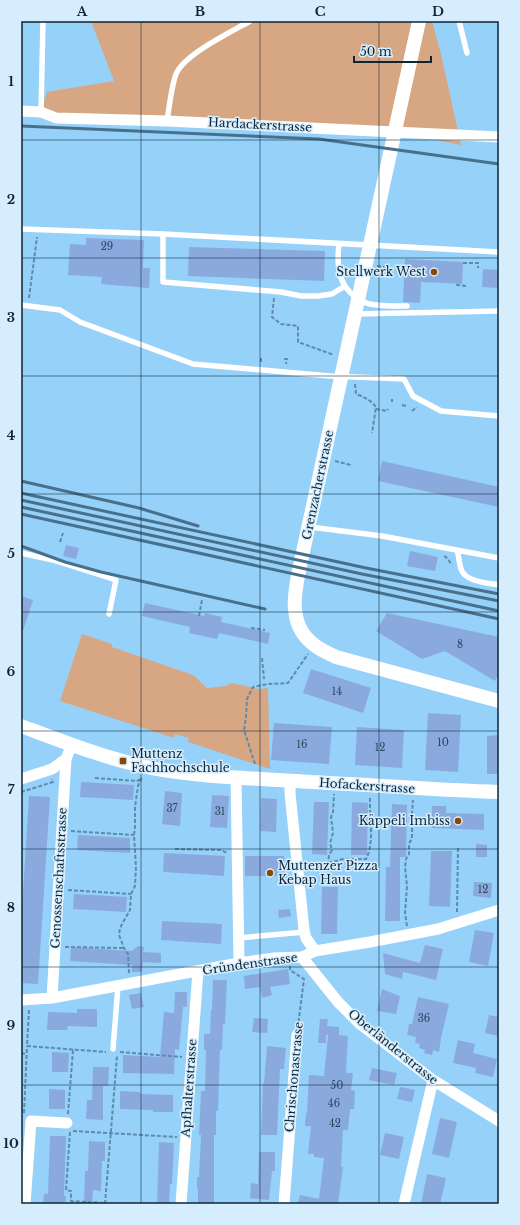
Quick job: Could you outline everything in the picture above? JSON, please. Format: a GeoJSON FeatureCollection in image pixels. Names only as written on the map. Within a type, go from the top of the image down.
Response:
{"type":"FeatureCollection","features":[{"type":"Feature","properties":{"kind":"street","name":"Grenzacherstrasse"},"geometry":{"type":"LineString","coordinates":[[419,21],[304,547],[297,582],[295,613],[298,626],[307,639],[336,657],[499,701]]}},
{"type":"Feature","properties":{"kind":"street","name":"Hardackerstrasse"},"geometry":{"type":"LineString","coordinates":[[21,111],[41,112],[56,118],[167,120],[499,137]]}},
{"type":"Feature","properties":{"kind":"street","name":"Hofackerstrasse"},"geometry":{"type":"LineString","coordinates":[[21,726],[143,772],[413,789],[499,792]]}},
{"type":"Feature","properties":{"kind":"street","name":"Genossenschaftsstrasse"},"geometry":{"type":"LineString","coordinates":[[52,998],[66,759],[72,744]]}},
{"type":"Feature","properties":{"kind":"street"},"geometry":{"type":"LineString","coordinates":[[21,779],[52,769],[66,759]]}},
{"type":"Feature","properties":{"kind":"street"},"geometry":{"type":"LineString","coordinates":[[236,777],[239,963]]}},
{"type":"Feature","properties":{"kind":"street"},"geometry":{"type":"LineString","coordinates":[[290,781],[305,932],[306,938],[315,951]]}},
{"type":"Feature","properties":{"kind":"street","name":"Gründenstrasse"},"geometry":{"type":"LineString","coordinates":[[25,1000],[52,998],[198,972],[239,963],[274,958],[297,957],[315,951],[409,935],[499,910]]}},
{"type":"Feature","properties":{"kind":"street","name":"Oberländerstrasse"},"geometry":{"type":"LineString","coordinates":[[297,957],[360,1024],[433,1080],[499,1121]]}},
{"type":"Feature","properties":{"kind":"street","name":"Apfhalterstrasse"},"geometry":{"type":"LineString","coordinates":[[181,1204],[198,972]]}},
{"type":"Feature","properties":{"kind":"street","name":"Chrischonastrasse"},"geometry":{"type":"LineString","coordinates":[[284,1204],[296,1035]]}},
{"type":"Feature","properties":{"kind":"street"},"geometry":{"type":"LineString","coordinates":[[404,1204],[433,1080]]}},
{"type":"Feature","properties":{"kind":"street"},"geometry":{"type":"LineString","coordinates":[[25,1204],[31,1121],[69,1127]]}},
{"type":"Feature","properties":{"kind":"lane"},"geometry":{"type":"LineString","coordinates":[[41,112],[43,21]]}},
{"type":"Feature","properties":{"kind":"lane"},"geometry":{"type":"LineString","coordinates":[[167,120],[176,73],[184,62],[194,54],[250,21]]}},
{"type":"Feature","properties":{"kind":"lane"},"geometry":{"type":"LineString","coordinates":[[459,21],[468,53]]}},
{"type":"Feature","properties":{"kind":"lane"},"geometry":{"type":"LineString","coordinates":[[21,229],[163,234],[499,252]]}},
{"type":"Feature","properties":{"kind":"lane"},"geometry":{"type":"LineString","coordinates":[[163,234],[163,282],[273,291],[301,296],[332,294],[345,286]]}},
{"type":"Feature","properties":{"kind":"lane"},"geometry":{"type":"LineString","coordinates":[[339,244],[338,268],[345,286],[350,293],[364,303],[407,306]]}},
{"type":"Feature","properties":{"kind":"lane"},"geometry":{"type":"LineString","coordinates":[[21,305],[60,310],[80,322],[192,364],[330,376],[404,379],[413,396],[441,411],[499,416]]}},
{"type":"Feature","properties":{"kind":"lane"},"geometry":{"type":"LineString","coordinates":[[355,314],[499,312]]}},
{"type":"Feature","properties":{"kind":"lane"},"geometry":{"type":"LineString","coordinates":[[309,527],[382,536],[499,558]]}},
{"type":"Feature","properties":{"kind":"lane"},"geometry":{"type":"LineString","coordinates":[[457,550],[461,570],[465,575],[471,579],[499,585]]}},
{"type":"Feature","properties":{"kind":"lane"},"geometry":{"type":"LineString","coordinates":[[21,553],[53,560],[116,580],[109,614]]}},
{"type":"Feature","properties":{"kind":"lane"},"geometry":{"type":"LineString","coordinates":[[238,938],[305,932]]}},
{"type":"Feature","properties":{"kind":"lane"},"geometry":{"type":"LineString","coordinates":[[111,1050],[123,985]]}},
{"type":"Feature","properties":{"kind":"path"},"geometry":{"type":"LineString","coordinates":[[28,306],[38,230]]}},
{"type":"Feature","properties":{"kind":"path"},"geometry":{"type":"LineString","coordinates":[[463,263],[478,264],[478,268]]}},
{"type":"Feature","properties":{"kind":"path"},"geometry":{"type":"LineString","coordinates":[[457,284],[467,286]]}},
{"type":"Feature","properties":{"kind":"path"},"geometry":{"type":"LineString","coordinates":[[273,291],[274,301],[272,317],[281,324],[298,326],[298,342]]}},
{"type":"Feature","properties":{"kind":"path"},"geometry":{"type":"LineString","coordinates":[[261,362],[261,358],[263,358]]}},
{"type":"Feature","properties":{"kind":"path"},"geometry":{"type":"LineString","coordinates":[[284,359],[286,359],[286,364]]}},
{"type":"Feature","properties":{"kind":"path"},"geometry":{"type":"LineString","coordinates":[[402,405],[406,406]]}},
{"type":"Feature","properties":{"kind":"path"},"geometry":{"type":"LineString","coordinates":[[412,412],[418,406]]}},
{"type":"Feature","properties":{"kind":"path"},"geometry":{"type":"LineString","coordinates":[[376,409],[387,411],[388,409]]}},
{"type":"Feature","properties":{"kind":"path"},"geometry":{"type":"LineString","coordinates":[[372,433],[374,424]]}},
{"type":"Feature","properties":{"kind":"path"},"geometry":{"type":"LineString","coordinates":[[324,459],[351,465]]}},
{"type":"Feature","properties":{"kind":"path"},"geometry":{"type":"LineString","coordinates":[[60,542],[63,532]]}},
{"type":"Feature","properties":{"kind":"path"},"geometry":{"type":"LineString","coordinates":[[440,554],[447,558],[454,568],[461,570]]}},
{"type":"Feature","properties":{"kind":"path"},"geometry":{"type":"LineString","coordinates":[[199,616],[202,600]]}},
{"type":"Feature","properties":{"kind":"path"},"geometry":{"type":"LineString","coordinates":[[251,628],[265,630]]}},
{"type":"Feature","properties":{"kind":"path"},"geometry":{"type":"LineString","coordinates":[[254,764],[244,730],[247,699],[253,687],[268,684],[288,683],[307,655]]}},
{"type":"Feature","properties":{"kind":"path"},"geometry":{"type":"LineString","coordinates":[[262,658],[264,679]]}},
{"type":"Feature","properties":{"kind":"path"},"geometry":{"type":"LineString","coordinates":[[95,778],[137,781],[143,772]]}},
{"type":"Feature","properties":{"kind":"path"},"geometry":{"type":"LineString","coordinates":[[123,985],[128,954],[119,935],[120,928],[130,910],[131,894],[135,886],[135,808],[138,786],[143,772]]}},
{"type":"Feature","properties":{"kind":"path"},"geometry":{"type":"LineString","coordinates":[[328,871],[329,856],[332,850],[330,843],[333,833],[331,816],[334,783]]}},
{"type":"Feature","properties":{"kind":"path"},"geometry":{"type":"LineString","coordinates":[[328,862],[343,859],[366,859],[369,854],[371,786]]}},
{"type":"Feature","properties":{"kind":"path"},"geometry":{"type":"LineString","coordinates":[[409,935],[405,913],[407,886],[405,867],[406,859],[409,854],[409,844],[412,838],[412,824],[410,818],[412,813],[413,789]]}},
{"type":"Feature","properties":{"kind":"path"},"geometry":{"type":"LineString","coordinates":[[62,831],[134,835]]}},
{"type":"Feature","properties":{"kind":"path"},"geometry":{"type":"LineString","coordinates":[[456,923],[458,847]]}},
{"type":"Feature","properties":{"kind":"path"},"geometry":{"type":"LineString","coordinates":[[175,849],[221,850],[237,859]]}},
{"type":"Feature","properties":{"kind":"path"},"geometry":{"type":"LineString","coordinates":[[58,889],[131,894]]}},
{"type":"Feature","properties":{"kind":"path"},"geometry":{"type":"LineString","coordinates":[[55,946],[124,948]]}},
{"type":"Feature","properties":{"kind":"path","name":"Chrischonastrasse"},"geometry":{"type":"LineString","coordinates":[[296,1035],[304,979],[290,970],[297,957]]}},
{"type":"Feature","properties":{"kind":"path"},"geometry":{"type":"LineString","coordinates":[[25,1000],[27,1054],[24,1117],[31,1121]]}},
{"type":"Feature","properties":{"kind":"path"},"geometry":{"type":"LineString","coordinates":[[27,1046],[72,1050],[111,1050]]}},
{"type":"Feature","properties":{"kind":"path"},"geometry":{"type":"LineString","coordinates":[[72,1050],[66,1190],[72,1191],[71,1201],[105,1203],[117,1052],[191,1058]]}},
{"type":"Feature","properties":{"kind":"path"},"geometry":{"type":"LineString","coordinates":[[21,1053],[27,1054]]}},
{"type":"Feature","properties":{"kind":"path"},"geometry":{"type":"LineString","coordinates":[[69,1127],[110,1133],[186,1138]]}},
{"type":"Feature","properties":{"kind":"shaded area"},"geometry":{"type":"Polygon","coordinates":[[[91,21],[432,21],[441,54],[461,145],[395,131],[41,112],[47,92],[114,81],[91,21]]]}},
{"type":"Feature","properties":{"kind":"shaded area"},"geometry":{"type":"Polygon","coordinates":[[[82,634],[112,644],[112,647],[193,675],[207,688],[226,686],[232,683],[259,689],[268,688],[270,769],[188,742],[189,738],[175,734],[174,738],[60,701],[82,634]]]}},
{"type":"Feature","properties":{"kind":"building"},"geometry":{"type":"Polygon","coordinates":[[[86,238],[144,240],[143,268],[150,268],[149,288],[101,284],[102,277],[68,275],[70,244],[86,245],[86,238]]]}},
{"type":"Feature","properties":{"kind":"building"},"geometry":{"type":"Polygon","coordinates":[[[189,247],[325,251],[324,281],[188,276],[189,247]]]}},
{"type":"Feature","properties":{"kind":"building","name":"Stellwerk West"},"geometry":{"type":"Polygon","coordinates":[[[405,259],[463,262],[462,284],[421,282],[420,303],[403,302],[405,259]]]}},
{"type":"Feature","properties":{"kind":"building"},"geometry":{"type":"Polygon","coordinates":[[[483,269],[499,270],[499,288],[482,287],[483,269]]]}},
{"type":"Feature","properties":{"kind":"building"},"geometry":{"type":"Polygon","coordinates":[[[382,461],[499,487],[499,507],[378,481],[382,461]]]}},
{"type":"Feature","properties":{"kind":"building"},"geometry":{"type":"Polygon","coordinates":[[[66,545],[79,548],[76,559],[63,556],[66,545]]]}},
{"type":"Feature","properties":{"kind":"building"},"geometry":{"type":"Polygon","coordinates":[[[410,551],[438,557],[435,571],[407,566],[410,551]]]}},
{"type":"Feature","properties":{"kind":"building"},"geometry":{"type":"Polygon","coordinates":[[[21,596],[33,600],[23,631],[21,630],[21,596]]]}},
{"type":"Feature","properties":{"kind":"building"},"geometry":{"type":"Polygon","coordinates":[[[145,603],[204,616],[205,613],[222,617],[221,622],[270,633],[268,644],[219,633],[217,639],[189,633],[190,627],[142,616],[145,603]]]}},
{"type":"Feature","properties":{"kind":"building"},"geometry":{"type":"Polygon","coordinates":[[[387,613],[499,637],[499,673],[495,681],[445,651],[422,659],[376,631],[387,613]]]}},
{"type":"Feature","properties":{"kind":"building"},"geometry":{"type":"Polygon","coordinates":[[[311,669],[371,688],[363,713],[303,693],[311,669]]]}},
{"type":"Feature","properties":{"kind":"building"},"geometry":{"type":"Polygon","coordinates":[[[428,713],[461,715],[458,772],[425,770],[428,713]]]}},
{"type":"Feature","properties":{"kind":"building"},"geometry":{"type":"Polygon","coordinates":[[[274,723],[332,727],[329,764],[271,760],[274,723]]]}},
{"type":"Feature","properties":{"kind":"building"},"geometry":{"type":"Polygon","coordinates":[[[357,727],[404,730],[402,768],[355,765],[357,727]]]}},
{"type":"Feature","properties":{"kind":"building"},"geometry":{"type":"Polygon","coordinates":[[[499,735],[499,774],[487,774],[487,736],[499,735]]]}},
{"type":"Feature","properties":{"kind":"building"},"geometry":{"type":"Polygon","coordinates":[[[81,782],[134,785],[133,800],[80,797],[81,782]]]}},
{"type":"Feature","properties":{"kind":"building"},"geometry":{"type":"Polygon","coordinates":[[[165,791],[182,793],[180,826],[162,824],[165,791]]]}},
{"type":"Feature","properties":{"kind":"building"},"geometry":{"type":"Polygon","coordinates":[[[212,795],[229,796],[227,828],[210,827],[212,795]]]}},
{"type":"Feature","properties":{"kind":"building"},"geometry":{"type":"Polygon","coordinates":[[[29,796],[50,797],[38,984],[21,983],[21,925],[29,796]]]}},
{"type":"Feature","properties":{"kind":"building"},"geometry":{"type":"Polygon","coordinates":[[[261,798],[277,799],[276,832],[260,831],[261,798]]]}},
{"type":"Feature","properties":{"kind":"building"},"geometry":{"type":"Polygon","coordinates":[[[314,802],[329,802],[327,855],[312,854],[314,802]]]}},
{"type":"Feature","properties":{"kind":"building"},"geometry":{"type":"Polygon","coordinates":[[[352,802],[368,803],[367,855],[351,855],[352,802]]]}},
{"type":"Feature","properties":{"kind":"building"},"geometry":{"type":"Polygon","coordinates":[[[392,804],[407,805],[406,857],[400,857],[400,921],[385,921],[386,867],[390,867],[392,804]]]}},
{"type":"Feature","properties":{"kind":"building"},"geometry":{"type":"Polygon","coordinates":[[[432,806],[446,806],[446,813],[484,814],[484,830],[432,828],[432,806]]]}},
{"type":"Feature","properties":{"kind":"building"},"geometry":{"type":"Polygon","coordinates":[[[78,835],[130,838],[130,853],[77,850],[78,835]]]}},
{"type":"Feature","properties":{"kind":"building"},"geometry":{"type":"Polygon","coordinates":[[[476,844],[487,845],[487,857],[476,857],[476,844]]]}},
{"type":"Feature","properties":{"kind":"building"},"geometry":{"type":"Polygon","coordinates":[[[431,851],[452,851],[450,907],[429,906],[431,851]]]}},
{"type":"Feature","properties":{"kind":"building"},"geometry":{"type":"Polygon","coordinates":[[[164,853],[225,856],[224,876],[163,872],[164,853]]]}},
{"type":"Feature","properties":{"kind":"building"},"geometry":{"type":"Polygon","coordinates":[[[245,856],[284,856],[284,876],[245,876],[245,856]]]}},
{"type":"Feature","properties":{"kind":"building"},"geometry":{"type":"Polygon","coordinates":[[[474,882],[492,883],[491,898],[473,896],[474,882]]]}},
{"type":"Feature","properties":{"kind":"building"},"geometry":{"type":"Polygon","coordinates":[[[322,887],[338,887],[337,934],[321,934],[322,887]]]}},
{"type":"Feature","properties":{"kind":"building"},"geometry":{"type":"Polygon","coordinates":[[[74,894],[127,897],[126,912],[73,909],[74,894]]]}},
{"type":"Feature","properties":{"kind":"building"},"geometry":{"type":"Polygon","coordinates":[[[290,909],[291,916],[279,918],[278,910],[290,909]]]}},
{"type":"Feature","properties":{"kind":"building"},"geometry":{"type":"Polygon","coordinates":[[[162,921],[222,924],[221,944],[161,940],[162,921]]]}},
{"type":"Feature","properties":{"kind":"building"},"geometry":{"type":"Polygon","coordinates":[[[475,930],[494,933],[488,966],[469,962],[475,930]]]}},
{"type":"Feature","properties":{"kind":"building"},"geometry":{"type":"Polygon","coordinates":[[[425,945],[443,949],[436,980],[403,972],[402,979],[385,974],[383,953],[420,963],[425,945]]]}},
{"type":"Feature","properties":{"kind":"building"},"geometry":{"type":"Polygon","coordinates":[[[138,946],[144,947],[143,952],[161,953],[161,963],[143,962],[142,972],[132,972],[132,965],[70,961],[71,947],[132,951],[138,946]]]}},
{"type":"Feature","properties":{"kind":"building"},"geometry":{"type":"Polygon","coordinates":[[[288,969],[290,984],[270,987],[272,995],[262,998],[260,987],[245,989],[244,976],[288,969]]]}},
{"type":"Feature","properties":{"kind":"building"},"geometry":{"type":"Polygon","coordinates":[[[213,980],[227,980],[225,1024],[223,1024],[222,1050],[220,1050],[216,1135],[214,1135],[214,1204],[198,1204],[197,1177],[199,1177],[201,1135],[199,1135],[201,1091],[205,1091],[206,1050],[204,1050],[204,1034],[210,1034],[213,980]]]}},
{"type":"Feature","properties":{"kind":"building"},"geometry":{"type":"Polygon","coordinates":[[[382,989],[400,996],[396,1014],[377,1011],[382,989]]]}},
{"type":"Feature","properties":{"kind":"building"},"geometry":{"type":"Polygon","coordinates":[[[175,992],[187,992],[187,1007],[183,1007],[179,1050],[175,1049],[174,1074],[123,1073],[123,1055],[160,1057],[164,1012],[174,1013],[175,992]]]}},
{"type":"Feature","properties":{"kind":"building"},"geometry":{"type":"Polygon","coordinates":[[[141,993],[144,1007],[132,1009],[129,995],[141,993]]]}},
{"type":"Feature","properties":{"kind":"building"},"geometry":{"type":"Polygon","coordinates":[[[418,997],[449,1004],[439,1052],[433,1050],[432,1055],[424,1053],[425,1050],[419,1048],[420,1044],[415,1043],[416,1037],[407,1035],[409,1024],[412,1024],[418,997]]]}},
{"type":"Feature","properties":{"kind":"building"},"geometry":{"type":"Polygon","coordinates":[[[77,1009],[97,1009],[97,1027],[68,1026],[67,1030],[47,1030],[48,1012],[77,1013],[77,1009]]]}},
{"type":"Feature","properties":{"kind":"building"},"geometry":{"type":"Polygon","coordinates":[[[489,1015],[499,1017],[499,1036],[485,1033],[489,1015]]]}},
{"type":"Feature","properties":{"kind":"building"},"geometry":{"type":"Polygon","coordinates":[[[254,1018],[268,1019],[267,1033],[252,1032],[254,1018]]]}},
{"type":"Feature","properties":{"kind":"building"},"geometry":{"type":"Polygon","coordinates":[[[320,1019],[328,1019],[327,1026],[339,1027],[339,1035],[348,1036],[346,1073],[353,1073],[351,1090],[355,1091],[354,1109],[350,1109],[348,1130],[343,1130],[341,1167],[343,1167],[338,1204],[298,1204],[300,1195],[319,1199],[324,1158],[314,1157],[314,1154],[308,1154],[311,1126],[305,1126],[309,1075],[324,1076],[328,1035],[326,1035],[326,1043],[318,1043],[320,1019]]]}},
{"type":"Feature","properties":{"kind":"building"},"geometry":{"type":"Polygon","coordinates":[[[458,1040],[475,1044],[473,1053],[497,1059],[493,1077],[475,1073],[476,1068],[453,1063],[458,1040]]]}},
{"type":"Feature","properties":{"kind":"building"},"geometry":{"type":"Polygon","coordinates":[[[267,1046],[286,1048],[284,1069],[280,1069],[277,1135],[261,1135],[263,1083],[267,1046]]]}},
{"type":"Feature","properties":{"kind":"building"},"geometry":{"type":"Polygon","coordinates":[[[52,1052],[69,1053],[68,1072],[52,1072],[52,1052]]]}},
{"type":"Feature","properties":{"kind":"building"},"geometry":{"type":"Polygon","coordinates":[[[93,1067],[109,1067],[108,1086],[103,1086],[103,1120],[86,1119],[87,1100],[92,1100],[93,1067]]]}},
{"type":"Feature","properties":{"kind":"building"},"geometry":{"type":"Polygon","coordinates":[[[372,1068],[397,1073],[394,1085],[369,1080],[372,1068]]]}},
{"type":"Feature","properties":{"kind":"building"},"geometry":{"type":"Polygon","coordinates":[[[400,1087],[415,1090],[412,1102],[397,1099],[400,1087]]]}},
{"type":"Feature","properties":{"kind":"building"},"geometry":{"type":"Polygon","coordinates":[[[49,1089],[65,1090],[65,1109],[49,1109],[49,1089]]]}},
{"type":"Feature","properties":{"kind":"building"},"geometry":{"type":"Polygon","coordinates":[[[120,1091],[140,1092],[140,1094],[173,1095],[173,1112],[120,1109],[120,1091]]]}},
{"type":"Feature","properties":{"kind":"building"},"geometry":{"type":"Polygon","coordinates":[[[440,1118],[457,1122],[449,1158],[432,1154],[440,1118]]]}},
{"type":"Feature","properties":{"kind":"building"},"geometry":{"type":"Polygon","coordinates":[[[385,1133],[404,1137],[399,1159],[380,1155],[385,1133]]]}},
{"type":"Feature","properties":{"kind":"building"},"geometry":{"type":"Polygon","coordinates":[[[50,1136],[66,1136],[65,1204],[43,1204],[44,1194],[48,1194],[50,1136]]]}},
{"type":"Feature","properties":{"kind":"building"},"geometry":{"type":"Polygon","coordinates":[[[89,1141],[105,1142],[105,1161],[102,1161],[101,1191],[93,1190],[92,1204],[84,1204],[85,1171],[88,1171],[89,1141]]]}},
{"type":"Feature","properties":{"kind":"building"},"geometry":{"type":"Polygon","coordinates":[[[159,1142],[174,1143],[172,1184],[170,1184],[169,1204],[157,1204],[159,1142]]]}},
{"type":"Feature","properties":{"kind":"building"},"geometry":{"type":"Polygon","coordinates":[[[259,1152],[275,1152],[275,1171],[272,1171],[269,1200],[250,1198],[251,1183],[258,1184],[259,1152]]]}},
{"type":"Feature","properties":{"kind":"building"},"geometry":{"type":"Polygon","coordinates":[[[427,1174],[446,1178],[440,1204],[421,1204],[427,1174]]]}},
{"type":"Feature","properties":{"kind":"railway"},"geometry":{"type":"LineString","coordinates":[[21,126],[319,139],[499,164]]}},
{"type":"Feature","properties":{"kind":"railway"},"geometry":{"type":"LineString","coordinates":[[21,481],[139,508],[198,526]]}},
{"type":"Feature","properties":{"kind":"railway"},"geometry":{"type":"LineString","coordinates":[[21,493],[366,568],[499,594]]}},
{"type":"Feature","properties":{"kind":"railway"},"geometry":{"type":"LineString","coordinates":[[21,500],[362,574],[499,601]]}},
{"type":"Feature","properties":{"kind":"railway"},"geometry":{"type":"LineString","coordinates":[[21,507],[499,611]]}},
{"type":"Feature","properties":{"kind":"railway"},"geometry":{"type":"LineString","coordinates":[[21,514],[499,619]]}},
{"type":"Feature","properties":{"kind":"railway"},"geometry":{"type":"LineString","coordinates":[[21,546],[65,562],[101,572],[265,609]]}},
{"type":"Feature","properties":{"kind":"place","name":"Stellwerk West"},"geometry":{"type":"Point","coordinates":[434,272]}},
{"type":"Feature","properties":{"kind":"place","name":"Muttenz Fachhochschule"},"geometry":{"type":"Point","coordinates":[123,761]}},
{"type":"Feature","properties":{"kind":"place","name":"Käppeli Imbiss"},"geometry":{"type":"Point","coordinates":[458,821]}},
{"type":"Feature","properties":{"kind":"place","name":"Muttenzer Pizza Kebap Haus"},"geometry":{"type":"Point","coordinates":[270,873]}}]}
